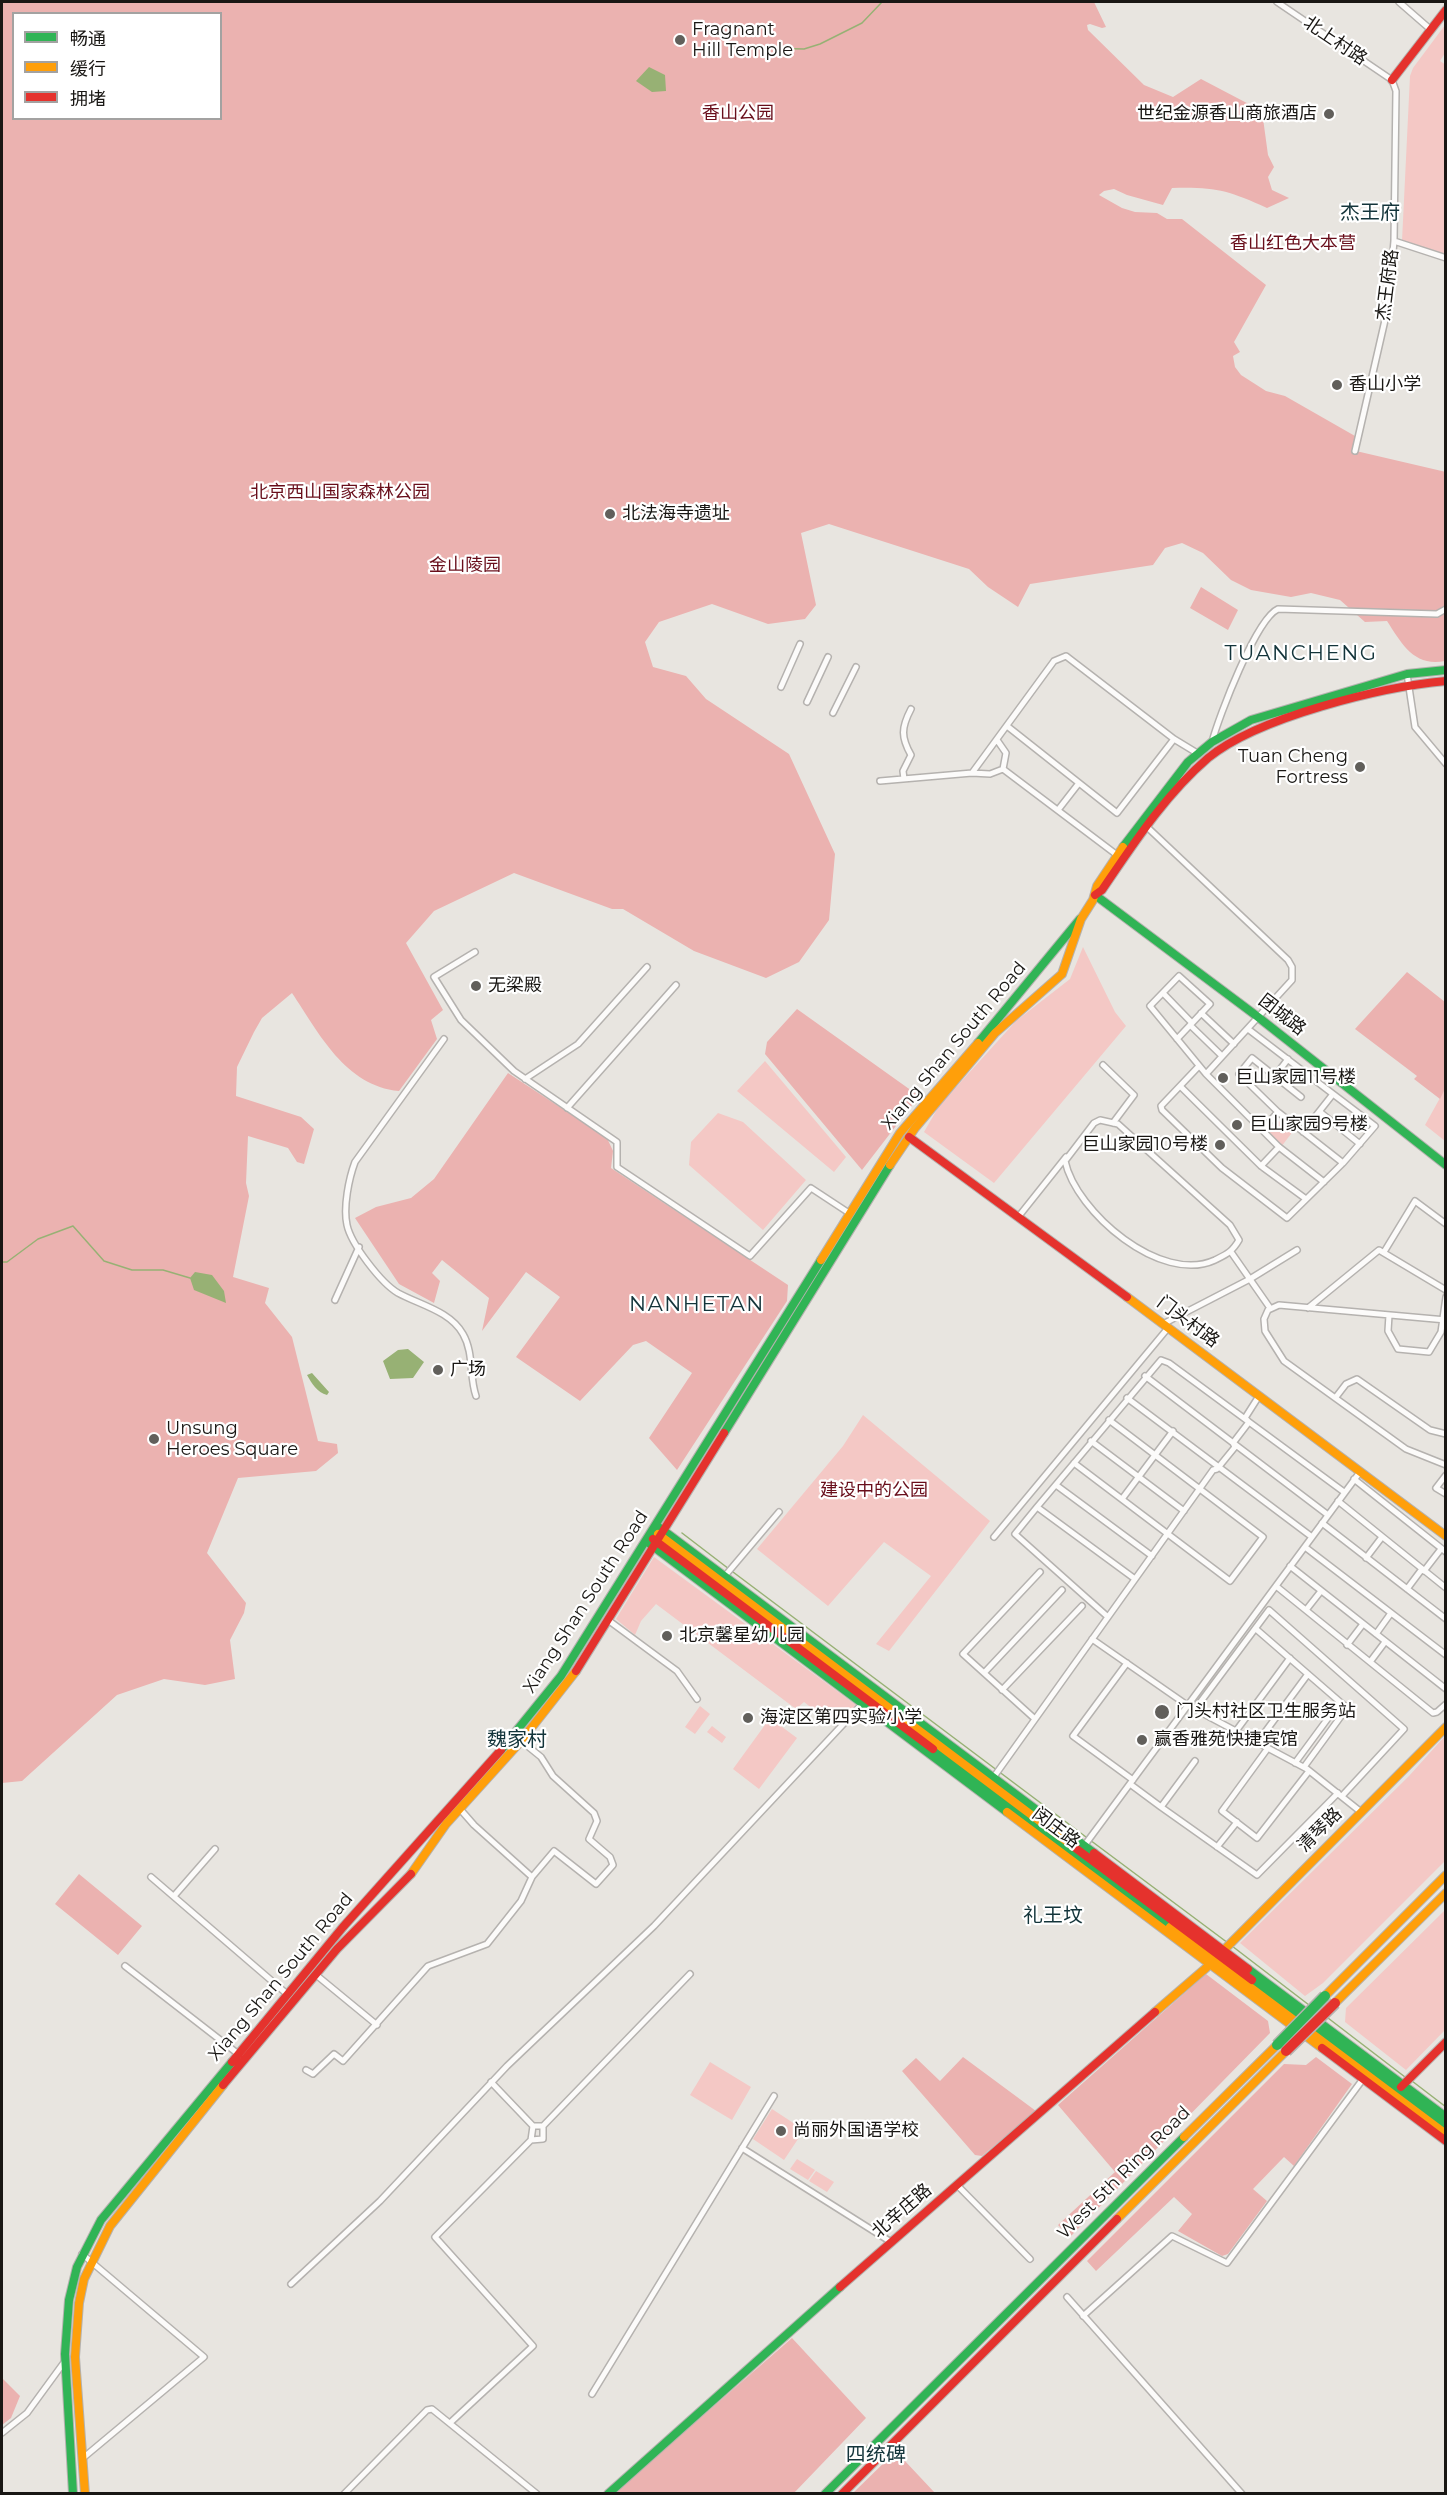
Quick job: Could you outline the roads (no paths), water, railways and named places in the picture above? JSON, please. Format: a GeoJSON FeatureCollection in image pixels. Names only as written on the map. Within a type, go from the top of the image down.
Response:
{"type":"FeatureCollection","features":[{"type":"Feature","properties":{"kind":"main road"},"geometry":{"type":"LineString","coordinates":[[1392,80],[1446,10]]}},
{"type":"Feature","properties":{"kind":"main road","name":"Xiang Shan South Road"},"geometry":{"type":"LineString","coordinates":[[85,2493],[77,2354],[78,2308],[87,2258],[101,2220],[287,1994],[569,1682],[849,1214],[918,1110],[1016,1000],[1082,918],[1095,895],[1096,886],[1117,855],[1160,796],[1197,753],[1251,720],[1446,670]]}},
{"type":"Feature","properties":{"kind":"main road","name":"Xiang Shan South Road"},"geometry":{"type":"LineString","coordinates":[[1095,895],[1102,890],[1146,826],[1191,774],[1218,750],[1234,740],[1267,725],[1409,679],[1446,681]]}},
{"type":"Feature","properties":{"kind":"main road","name":"团城路"},"geometry":{"type":"LineString","coordinates":[[1095,895],[1258,1017],[1446,1164]]}},
{"type":"Feature","properties":{"kind":"main road","name":"Xiang Shan South Road"},"geometry":{"type":"LineString","coordinates":[[73,2493],[66,2360],[69,2306],[75,2275],[125,2205],[315,1974],[358,1926],[408,1878],[426,1849],[518,1738],[655,1536],[909,1137],[995,1033],[1062,974],[1082,918]]}},
{"type":"Feature","properties":{"kind":"main road","name":"门头村路"},"geometry":{"type":"LineString","coordinates":[[909,1137],[1019,1216],[1259,1396],[1357,1476],[1446,1536]]}},
{"type":"Feature","properties":{"kind":"main road","name":"闵庄路"},"geometry":{"type":"LineString","coordinates":[[655,1536],[722,1579],[1084,1846],[1363,2079],[1446,2141]]}},
{"type":"Feature","properties":{"kind":"main road","name":"闵庄路"},"geometry":{"type":"LineString","coordinates":[[655,1536],[865,1701],[1217,1958],[1446,2117]]}},
{"type":"Feature","properties":{"kind":"main road","name":"闵庄路"},"geometry":{"type":"LineString","coordinates":[[722,1579],[1446,2134]]}},
{"type":"Feature","properties":{"kind":"main road","name":"清琴路"},"geometry":{"type":"LineString","coordinates":[[1217,1958],[1446,1727]]}},
{"type":"Feature","properties":{"kind":"main road","name":"West 5th Ring Road"},"geometry":{"type":"LineString","coordinates":[[842,2493],[1281,2048],[1325,1996],[1446,1875]]}},
{"type":"Feature","properties":{"kind":"main road","name":"West 5th Ring Road"},"geometry":{"type":"LineString","coordinates":[[825,2493],[1281,2048],[1335,2003],[1446,1893]]}},
{"type":"Feature","properties":{"kind":"main road","name":"北辛庄路"},"geometry":{"type":"LineString","coordinates":[[608,2493],[1217,1958]]}},
{"type":"Feature","properties":{"kind":"main road"},"geometry":{"type":"LineString","coordinates":[[1400,2087],[1446,2042]]}},
{"type":"Feature","properties":{"kind":"main road","name":"闵庄路"},"geometry":{"type":"LineString","coordinates":[[1400,2087],[1446,2126]]}},
{"type":"Feature","properties":{"kind":"main road"},"geometry":{"type":"LineString","coordinates":[[71,2452],[83,2455]]}},
{"type":"Feature","properties":{"kind":"street","name":"北上村路"},"geometry":{"type":"LineString","coordinates":[[1277,2],[1392,80]]}},
{"type":"Feature","properties":{"kind":"street"},"geometry":{"type":"LineString","coordinates":[[1399,2],[1431,29]]}},
{"type":"Feature","properties":{"kind":"street","name":"杰王府路"},"geometry":{"type":"LineString","coordinates":[[1355,451],[1388,307],[1394,241],[1396,91],[1392,80]]}},
{"type":"Feature","properties":{"kind":"street"},"geometry":{"type":"LineString","coordinates":[[1394,241],[1446,258]]}},
{"type":"Feature","properties":{"kind":"street"},"geometry":{"type":"LineString","coordinates":[[1212,742],[1243,662],[1266,617],[1272,611],[1278,609],[1437,614],[1446,609]]}},
{"type":"Feature","properties":{"kind":"street"},"geometry":{"type":"LineString","coordinates":[[781,687],[800,644]]}},
{"type":"Feature","properties":{"kind":"street"},"geometry":{"type":"LineString","coordinates":[[972,773],[1054,662],[1066,656],[1174,739],[1197,753]]}},
{"type":"Feature","properties":{"kind":"street"},"geometry":{"type":"LineString","coordinates":[[807,702],[828,657]]}},
{"type":"Feature","properties":{"kind":"street"},"geometry":{"type":"LineString","coordinates":[[833,713],[856,667]]}},
{"type":"Feature","properties":{"kind":"street"},"geometry":{"type":"LineString","coordinates":[[1409,679],[1415,727],[1446,764]]}},
{"type":"Feature","properties":{"kind":"street"},"geometry":{"type":"LineString","coordinates":[[904,779],[903,771],[911,755],[903,740],[903,725],[910,709]]}},
{"type":"Feature","properties":{"kind":"street"},"geometry":{"type":"LineString","coordinates":[[1007,726],[1117,813],[1174,739]]}},
{"type":"Feature","properties":{"kind":"street"},"geometry":{"type":"LineString","coordinates":[[997,740],[1006,753],[1003,769]]}},
{"type":"Feature","properties":{"kind":"street"},"geometry":{"type":"LineString","coordinates":[[880,781],[972,773],[990,774],[1003,769]]}},
{"type":"Feature","properties":{"kind":"street"},"geometry":{"type":"LineString","coordinates":[[1003,769],[1117,855]]}},
{"type":"Feature","properties":{"kind":"street"},"geometry":{"type":"LineString","coordinates":[[1058,810],[1079,783]]}},
{"type":"Feature","properties":{"kind":"street"},"geometry":{"type":"LineString","coordinates":[[1146,826],[1288,960],[1292,967],[1292,980],[1206,1074]]}},
{"type":"Feature","properties":{"kind":"street"},"geometry":{"type":"LineString","coordinates":[[475,952],[434,977],[461,1020],[525,1079],[617,1142],[617,1167],[750,1256],[811,1188],[849,1214]]}},
{"type":"Feature","properties":{"kind":"street"},"geometry":{"type":"LineString","coordinates":[[525,1079],[578,1044],[646,967]]}},
{"type":"Feature","properties":{"kind":"street"},"geometry":{"type":"LineString","coordinates":[[1177,1039],[1210,1004],[1179,976],[1150,1006],[1199,1066],[1206,1074],[1279,1147],[1324,1182]]}},
{"type":"Feature","properties":{"kind":"street"},"geometry":{"type":"LineString","coordinates":[[567,1108],[676,985]]}},
{"type":"Feature","properties":{"kind":"street"},"geometry":{"type":"LineString","coordinates":[[1163,993],[1222,1056]]}},
{"type":"Feature","properties":{"kind":"street"},"geometry":{"type":"LineString","coordinates":[[1201,1013],[1234,1044]]}},
{"type":"Feature","properties":{"kind":"street"},"geometry":{"type":"LineString","coordinates":[[1199,1066],[1161,1106],[1162,1110],[1215,1162],[1287,1218],[1343,1163],[1375,1126],[1248,1029]]}},
{"type":"Feature","properties":{"kind":"street"},"geometry":{"type":"LineString","coordinates":[[444,1039],[361,1154],[351,1172],[347,1225],[359,1247],[388,1287],[440,1312],[463,1334],[470,1354],[472,1384],[476,1396]]}},
{"type":"Feature","properties":{"kind":"street"},"geometry":{"type":"LineString","coordinates":[[1301,1097],[1252,1058],[1239,1074],[1278,1112],[1343,1163]]}},
{"type":"Feature","properties":{"kind":"street"},"geometry":{"type":"LineString","coordinates":[[1275,1076],[1288,1059]]}},
{"type":"Feature","properties":{"kind":"street"},"geometry":{"type":"LineString","coordinates":[[1103,1065],[1134,1095],[1113,1123]]}},
{"type":"Feature","properties":{"kind":"street"},"geometry":{"type":"LineString","coordinates":[[1180,1086],[1261,1166],[1306,1199]]}},
{"type":"Feature","properties":{"kind":"street"},"geometry":{"type":"LineString","coordinates":[[1304,1132],[1333,1094]]}},
{"type":"Feature","properties":{"kind":"street"},"geometry":{"type":"LineString","coordinates":[[1262,1130],[1278,1112]]}},
{"type":"Feature","properties":{"kind":"street"},"geometry":{"type":"LineString","coordinates":[[1320,1112],[1360,1144]]}},
{"type":"Feature","properties":{"kind":"street"},"geometry":{"type":"LineString","coordinates":[[1019,1216],[1069,1154],[1094,1123],[1100,1120],[1113,1123],[1230,1225],[1239,1240],[1231,1252],[1196,1266],[1167,1263],[1148,1255],[1127,1242],[1078,1190],[1065,1161],[1069,1154]]}},
{"type":"Feature","properties":{"kind":"street"},"geometry":{"type":"LineString","coordinates":[[1261,1166],[1279,1147]]}},
{"type":"Feature","properties":{"kind":"street"},"geometry":{"type":"LineString","coordinates":[[1384,1252],[1415,1201],[1446,1224]]}},
{"type":"Feature","properties":{"kind":"street"},"geometry":{"type":"LineString","coordinates":[[335,1300],[359,1247]]}},
{"type":"Feature","properties":{"kind":"street"},"geometry":{"type":"LineString","coordinates":[[994,1537],[1166,1326],[1297,1250]]}},
{"type":"Feature","properties":{"kind":"street"},"geometry":{"type":"LineString","coordinates":[[1308,1308],[1379,1250],[1446,1290]]}},
{"type":"Feature","properties":{"kind":"street"},"geometry":{"type":"LineString","coordinates":[[1231,1252],[1270,1308]]}},
{"type":"Feature","properties":{"kind":"street"},"geometry":{"type":"LineString","coordinates":[[1389,1316],[1388,1332],[1391,1341],[1398,1348],[1417,1353],[1428,1352],[1437,1342],[1444,1320],[1446,1297]]}},
{"type":"Feature","properties":{"kind":"street"},"geometry":{"type":"LineString","coordinates":[[1444,1320],[1280,1305],[1270,1308],[1264,1319],[1265,1331],[1284,1361],[1406,1449],[1446,1465]]}},
{"type":"Feature","properties":{"kind":"street"},"geometry":{"type":"LineString","coordinates":[[1108,1617],[1015,1534],[1157,1362],[1166,1361],[1344,1492]]}},
{"type":"Feature","properties":{"kind":"street"},"geometry":{"type":"LineString","coordinates":[[1145,1376],[1328,1515]]}},
{"type":"Feature","properties":{"kind":"street"},"geometry":{"type":"LineString","coordinates":[[1336,1397],[1346,1384],[1357,1379],[1430,1430],[1446,1434]]}},
{"type":"Feature","properties":{"kind":"street"},"geometry":{"type":"LineString","coordinates":[[1245,1418],[1259,1396]]}},
{"type":"Feature","properties":{"kind":"street"},"geometry":{"type":"LineString","coordinates":[[1128,1398],[1312,1537]]}},
{"type":"Feature","properties":{"kind":"street"},"geometry":{"type":"LineString","coordinates":[[993,1778],[1213,1470],[1219,1467],[1235,1447],[1233,1443],[1249,1422],[1245,1418]]}},
{"type":"Feature","properties":{"kind":"street"},"geometry":{"type":"LineString","coordinates":[[1074,1463],[1230,1581],[1263,1537],[1109,1420]]}},
{"type":"Feature","properties":{"kind":"street"},"geometry":{"type":"LineString","coordinates":[[1122,1499],[1173,1431]]}},
{"type":"Feature","properties":{"kind":"street"},"geometry":{"type":"LineString","coordinates":[[1092,1441],[1184,1511]]}},
{"type":"Feature","properties":{"kind":"street"},"geometry":{"type":"LineString","coordinates":[[1446,1475],[1436,1488],[1446,1494]]}},
{"type":"Feature","properties":{"kind":"street"},"geometry":{"type":"LineString","coordinates":[[1084,1846],[1357,1476],[1444,1550],[1407,1589]]}},
{"type":"Feature","properties":{"kind":"street"},"geometry":{"type":"LineString","coordinates":[[1056,1485],[1152,1556]]}},
{"type":"Feature","properties":{"kind":"street"},"geometry":{"type":"LineString","coordinates":[[1338,1501],[1446,1588]]}},
{"type":"Feature","properties":{"kind":"street"},"geometry":{"type":"LineString","coordinates":[[1038,1507],[1135,1579]]}},
{"type":"Feature","properties":{"kind":"street"},"geometry":{"type":"LineString","coordinates":[[722,1579],[779,1512]]}},
{"type":"Feature","properties":{"kind":"street"},"geometry":{"type":"LineString","coordinates":[[1322,1523],[1446,1618]]}},
{"type":"Feature","properties":{"kind":"street"},"geometry":{"type":"LineString","coordinates":[[1366,1558],[1382,1537]]}},
{"type":"Feature","properties":{"kind":"street"},"geometry":{"type":"LineString","coordinates":[[1305,1546],[1446,1655]]}},
{"type":"Feature","properties":{"kind":"street"},"geometry":{"type":"LineString","coordinates":[[1290,1566],[1446,1689]]}},
{"type":"Feature","properties":{"kind":"street"},"geometry":{"type":"LineString","coordinates":[[1035,1719],[963,1654],[1040,1572]]}},
{"type":"Feature","properties":{"kind":"street"},"geometry":{"type":"LineString","coordinates":[[1276,1586],[1433,1713],[1446,1704]]}},
{"type":"Feature","properties":{"kind":"street"},"geometry":{"type":"LineString","coordinates":[[984,1673],[1062,1590]]}},
{"type":"Feature","properties":{"kind":"street"},"geometry":{"type":"LineString","coordinates":[[1306,1610],[1321,1591]]}},
{"type":"Feature","properties":{"kind":"street"},"geometry":{"type":"LineString","coordinates":[[1002,1690],[1082,1606]]}},
{"type":"Feature","properties":{"kind":"street"},"geometry":{"type":"LineString","coordinates":[[1127,1663],[1073,1736],[1161,1807],[1257,1875],[1404,1729],[1269,1610],[1196,1708]]}},
{"type":"Feature","properties":{"kind":"street"},"geometry":{"type":"LineString","coordinates":[[1376,1634],[1391,1613]]}},
{"type":"Feature","properties":{"kind":"street"},"geometry":{"type":"LineString","coordinates":[[608,1620],[677,1671],[697,1699]]}},
{"type":"Feature","properties":{"kind":"street"},"geometry":{"type":"LineString","coordinates":[[1347,1645],[1363,1624]]}},
{"type":"Feature","properties":{"kind":"street"},"geometry":{"type":"LineString","coordinates":[[1256,1629],[1347,1708],[1307,1769],[1257,1838],[1222,1811],[1268,1748]]}},
{"type":"Feature","properties":{"kind":"street"},"geometry":{"type":"LineString","coordinates":[[1092,1639],[1187,1706],[1196,1708],[1307,1769],[1361,1812]]}},
{"type":"Feature","properties":{"kind":"street"},"geometry":{"type":"LineString","coordinates":[[1370,1662],[1385,1642]]}},
{"type":"Feature","properties":{"kind":"street"},"geometry":{"type":"LineString","coordinates":[[1236,1731],[1290,1658]]}},
{"type":"Feature","properties":{"kind":"street"},"geometry":{"type":"LineString","coordinates":[[1257,1743],[1308,1674]]}},
{"type":"Feature","properties":{"kind":"street"},"geometry":{"type":"LineString","coordinates":[[291,2284],[380,2201],[491,2082],[654,1926],[865,1701]]}},
{"type":"Feature","properties":{"kind":"street"},"geometry":{"type":"LineString","coordinates":[[1295,1762],[1340,1702]]}},
{"type":"Feature","properties":{"kind":"street"},"geometry":{"type":"LineString","coordinates":[[306,2070],[314,2074],[334,2054],[343,2061],[428,1966],[487,1944],[521,1901],[532,1877],[554,1851],[596,1884],[613,1865],[610,1857],[589,1839],[597,1821],[594,1814],[553,1776],[541,1757],[518,1738]]}},
{"type":"Feature","properties":{"kind":"street"},"geometry":{"type":"LineString","coordinates":[[1161,1807],[1195,1761]]}},
{"type":"Feature","properties":{"kind":"street"},"geometry":{"type":"LineString","coordinates":[[460,1809],[474,1825],[532,1877]]}},
{"type":"Feature","properties":{"kind":"street"},"geometry":{"type":"LineString","coordinates":[[1217,1847],[1237,1822]]}},
{"type":"Feature","properties":{"kind":"street"},"geometry":{"type":"LineString","coordinates":[[174,1896],[215,1849]]}},
{"type":"Feature","properties":{"kind":"street"},"geometry":{"type":"LineString","coordinates":[[151,1876],[287,1994]]}},
{"type":"Feature","properties":{"kind":"street"},"geometry":{"type":"LineString","coordinates":[[124,1966],[237,2053]]}},
{"type":"Feature","properties":{"kind":"street"},"geometry":{"type":"LineString","coordinates":[[315,1974],[377,2025]]}},
{"type":"Feature","properties":{"kind":"street"},"geometry":{"type":"LineString","coordinates":[[451,2422],[533,2346],[435,2237],[531,2140],[543,2139],[543,2126],[690,1974]]}},
{"type":"Feature","properties":{"kind":"street"},"geometry":{"type":"LineString","coordinates":[[1083,2316],[1172,2236],[1227,2263],[1363,2079]]}},
{"type":"Feature","properties":{"kind":"street"},"geometry":{"type":"LineString","coordinates":[[491,2082],[532,2126],[543,2126]]}},
{"type":"Feature","properties":{"kind":"street"},"geometry":{"type":"LineString","coordinates":[[592,2394],[774,2096]]}},
{"type":"Feature","properties":{"kind":"street"},"geometry":{"type":"LineString","coordinates":[[531,2140],[532,2126]]}},
{"type":"Feature","properties":{"kind":"street"},"geometry":{"type":"LineString","coordinates":[[742,2148],[891,2242]]}},
{"type":"Feature","properties":{"kind":"street"},"geometry":{"type":"LineString","coordinates":[[957,2185],[1030,2259]]}},
{"type":"Feature","properties":{"kind":"street"},"geometry":{"type":"LineString","coordinates":[[83,2455],[204,2357],[87,2258]]}},
{"type":"Feature","properties":{"kind":"street"},"geometry":{"type":"LineString","coordinates":[[1067,2297],[1242,2493]]}},
{"type":"Feature","properties":{"kind":"street"},"geometry":{"type":"LineString","coordinates":[[2,2433],[27,2414],[66,2360]]}},
{"type":"Feature","properties":{"kind":"street"},"geometry":{"type":"LineString","coordinates":[[344,2493],[427,2410],[432,2409],[537,2493]]}},
{"type":"Feature","properties":{"kind":"waterway"},"geometry":{"type":"LineString","coordinates":[[765,48],[804,49],[820,44],[862,23],[882,2]]}},
{"type":"Feature","properties":{"kind":"waterway"},"geometry":{"type":"LineString","coordinates":[[2,1262],[7,1262],[38,1239],[73,1226],[104,1261],[132,1270],[163,1270],[190,1278]]}},
{"type":"Feature","properties":{"kind":"waterway"},"geometry":{"type":"LineString","coordinates":[[682,1533],[729,1569]]}},
{"type":"Feature","properties":{"kind":"waterway"},"geometry":{"type":"LineString","coordinates":[[733,1572],[1086,1837]]}},
{"type":"Feature","properties":{"kind":"waterway"},"geometry":{"type":"LineString","coordinates":[[1090,1840],[1228,1943]]}},
{"type":"Feature","properties":{"kind":"waterway"},"geometry":{"type":"LineString","coordinates":[[1232,1946],[1309,2005]]}},
{"type":"Feature","properties":{"kind":"waterway"},"geometry":{"type":"LineString","coordinates":[[1328,2018],[1405,2077]]}},
{"type":"Feature","properties":{"kind":"waterway"},"geometry":{"type":"LineString","coordinates":[[1412,2081],[1446,2107]]}},
{"type":"Feature","properties":{"kind":"place","name":"Fragnant Hill Temple"},"geometry":{"type":"Point","coordinates":[680,40]}},
{"type":"Feature","properties":{"kind":"place","name":"世纪金源香山商旅酒店"},"geometry":{"type":"Point","coordinates":[1329,114]}},
{"type":"Feature","properties":{"kind":"place","name":"香山小学"},"geometry":{"type":"Point","coordinates":[1337,385]}},
{"type":"Feature","properties":{"kind":"place","name":"北法海寺遗址"},"geometry":{"type":"Point","coordinates":[610,514]}},
{"type":"Feature","properties":{"kind":"place","name":"Tuan Cheng Fortress"},"geometry":{"type":"Point","coordinates":[1360,767]}},
{"type":"Feature","properties":{"kind":"place","name":"无梁殿"},"geometry":{"type":"Point","coordinates":[476,986]}},
{"type":"Feature","properties":{"kind":"place","name":"巨山家园11号楼"},"geometry":{"type":"Point","coordinates":[1223,1078]}},
{"type":"Feature","properties":{"kind":"place","name":"巨山家园9号楼"},"geometry":{"type":"Point","coordinates":[1237,1125]}},
{"type":"Feature","properties":{"kind":"place","name":"巨山家园10号楼"},"geometry":{"type":"Point","coordinates":[1220,1145]}},
{"type":"Feature","properties":{"kind":"place","name":"广场"},"geometry":{"type":"Point","coordinates":[438,1370]}},
{"type":"Feature","properties":{"kind":"place","name":"Unsung Heroes Square"},"geometry":{"type":"Point","coordinates":[154,1439]}},
{"type":"Feature","properties":{"kind":"place","name":"北京馨星幼儿园"},"geometry":{"type":"Point","coordinates":[667,1636]}},
{"type":"Feature","properties":{"kind":"place","name":"门头村社区卫生服务站"},"geometry":{"type":"Point","coordinates":[1162,1712]}},
{"type":"Feature","properties":{"kind":"place","name":"海淀区第四实验小学"},"geometry":{"type":"Point","coordinates":[748,1718]}},
{"type":"Feature","properties":{"kind":"place","name":"赢香雅苑快捷宾馆"},"geometry":{"type":"Point","coordinates":[1142,1740]}},
{"type":"Feature","properties":{"kind":"place","name":"尚丽外国语学校"},"geometry":{"type":"Point","coordinates":[781,2131]}},
{"type":"Feature","properties":{"kind":"district","name":"杰王府"},"geometry":{"type":"Point","coordinates":[1370,213]}},
{"type":"Feature","properties":{"kind":"district","name":"TUANCHENG"},"geometry":{"type":"Point","coordinates":[1301,654]}},
{"type":"Feature","properties":{"kind":"district","name":"NANHETAN"},"geometry":{"type":"Point","coordinates":[697,1305]}},
{"type":"Feature","properties":{"kind":"district","name":"魏家村"},"geometry":{"type":"Point","coordinates":[517,1740]}},
{"type":"Feature","properties":{"kind":"district","name":"礼王坟"},"geometry":{"type":"Point","coordinates":[1053,1916]}},
{"type":"Feature","properties":{"kind":"district","name":"四统碑"},"geometry":{"type":"Point","coordinates":[876,2455]}},
{"type":"Feature","properties":{"kind":"park label","name":"香山公园"},"geometry":{"type":"Point","coordinates":[738,114]}},
{"type":"Feature","properties":{"kind":"park label","name":"香山红色大本营"},"geometry":{"type":"Point","coordinates":[1293,244]}},
{"type":"Feature","properties":{"kind":"park label","name":"北京西山国家森林公园"},"geometry":{"type":"Point","coordinates":[340,493]}},
{"type":"Feature","properties":{"kind":"park label","name":"金山陵园"},"geometry":{"type":"Point","coordinates":[465,566]}},
{"type":"Feature","properties":{"kind":"park label","name":"建设中的公园"},"geometry":{"type":"Point","coordinates":[874,1491]}}]}
